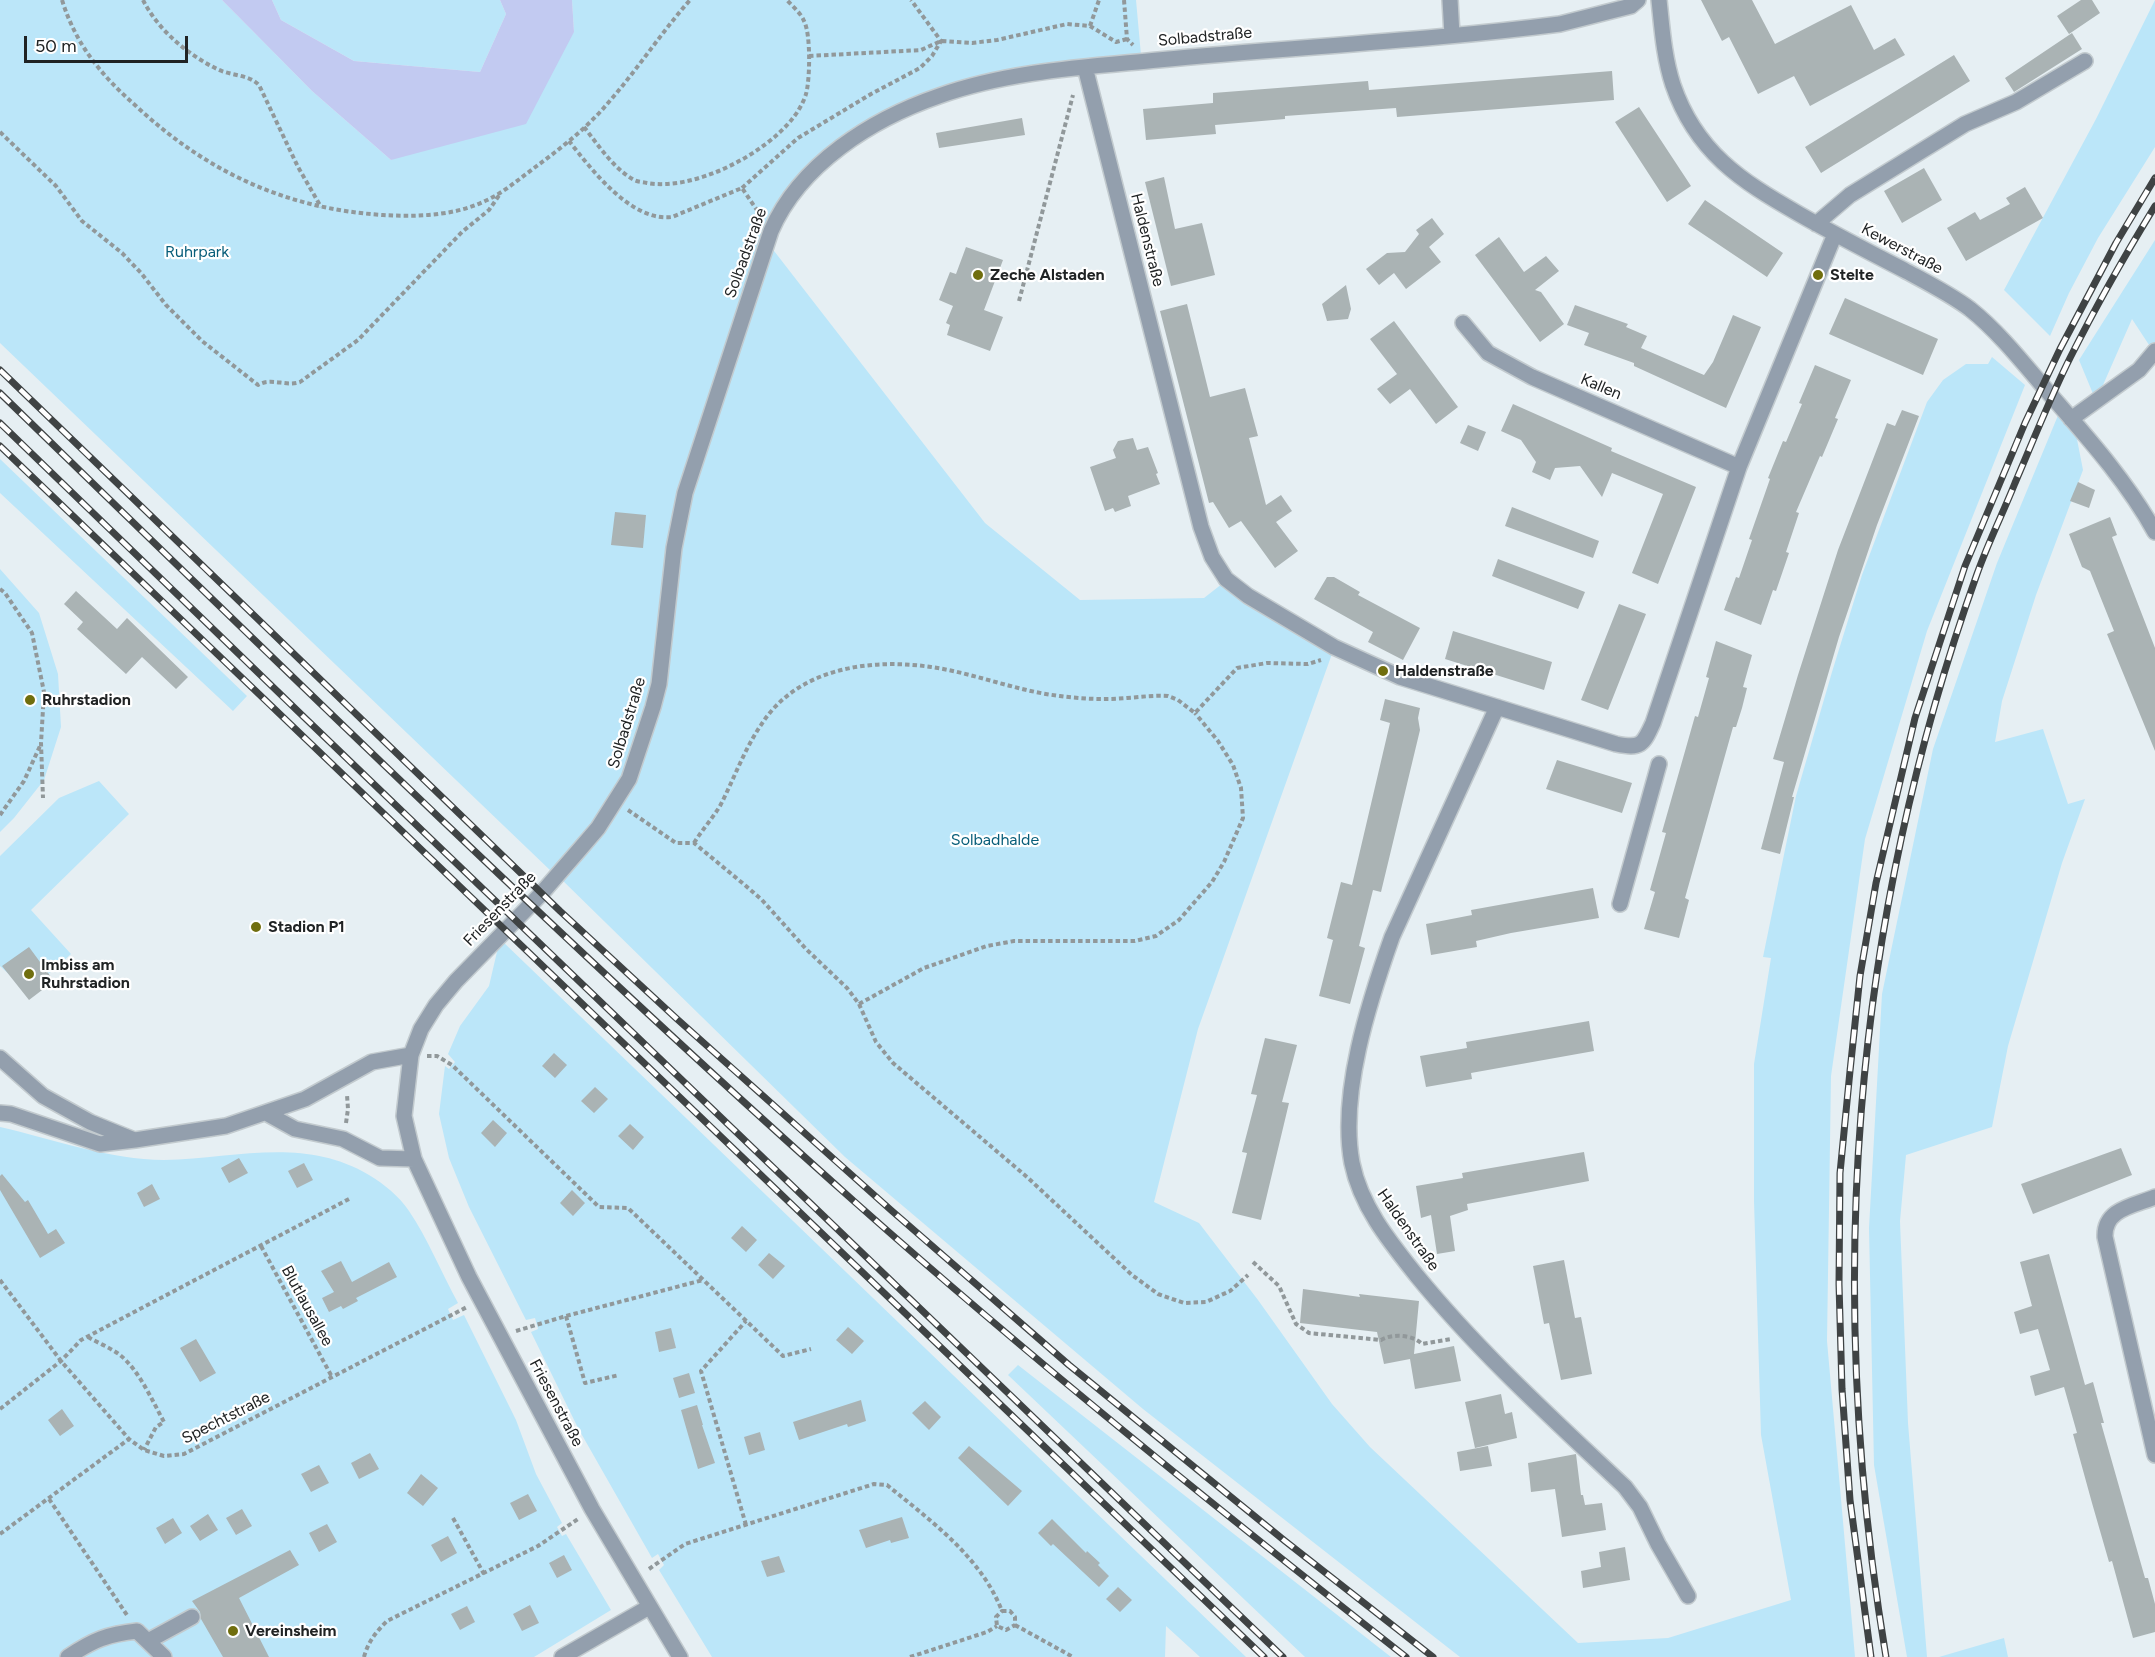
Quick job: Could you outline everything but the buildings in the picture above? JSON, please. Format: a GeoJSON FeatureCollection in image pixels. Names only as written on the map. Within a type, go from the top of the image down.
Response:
{"type":"FeatureCollection","features":[{"type":"Feature","properties":{"kind":"street"},"geometry":{"type":"LineString","coordinates":[[1450,0],[1452,35]]}},
{"type":"Feature","properties":{"kind":"street","name":"Solbadstraße"},"geometry":{"type":"LineString","coordinates":[[580,849],[598,828],[615,802],[629,779],[638,754],[659,684],[674,548],[685,493],[771,231],[779,211],[800,184],[836,151],[887,119],[931,99],[964,88],[1041,73],[1560,24],[1631,6],[1638,0]]}},
{"type":"Feature","properties":{"kind":"street","name":"Kewerstraße"},"geometry":{"type":"LineString","coordinates":[[1659,0],[1667,65],[1672,84],[1698,136],[1722,162],[1745,182],[1816,224],[1931,284],[1969,309],[2000,338],[2104,456],[2155,532]]}},
{"type":"Feature","properties":{"kind":"street"},"geometry":{"type":"LineString","coordinates":[[1816,224],[1850,195],[1965,124],[2016,102],[2085,61]]}},
{"type":"Feature","properties":{"kind":"street","name":"Haldenstraße"},"geometry":{"type":"LineString","coordinates":[[1083,68],[1192,493],[1212,557],[1227,579],[1239,589],[1334,647],[1400,677],[1616,744],[1639,746],[1647,737],[1653,723],[1739,467]]}},
{"type":"Feature","properties":{"kind":"street"},"geometry":{"type":"LineString","coordinates":[[1739,467],[1835,234]]}},
{"type":"Feature","properties":{"kind":"street","name":"Kallen"},"geometry":{"type":"LineString","coordinates":[[1463,323],[1488,353],[1532,377],[1739,467]]}},
{"type":"Feature","properties":{"kind":"street"},"geometry":{"type":"LineString","coordinates":[[2071,419],[2139,370],[2155,351]]}},
{"type":"Feature","properties":{"kind":"street","name":"Haldenstraße"},"geometry":{"type":"LineString","coordinates":[[1497,707],[1392,937],[1382,966],[1365,1026],[1351,1092],[1352,1163],[1366,1204],[1391,1242],[1466,1334],[1633,1496],[1688,1596]]}},
{"type":"Feature","properties":{"kind":"street"},"geometry":{"type":"LineString","coordinates":[[1620,904],[1659,764]]}},
{"type":"Feature","properties":{"kind":"street","name":"Friesenstraße"},"geometry":{"type":"LineString","coordinates":[[580,849],[541,894],[456,981],[421,1029],[411,1055],[404,1116],[414,1159],[481,1299],[592,1509],[680,1657]]}},
{"type":"Feature","properties":{"kind":"street"},"geometry":{"type":"LineString","coordinates":[[0,1113],[11,1114],[100,1144],[135,1140],[226,1126],[306,1099],[372,1062],[411,1055]]}},
{"type":"Feature","properties":{"kind":"street"},"geometry":{"type":"LineString","coordinates":[[0,1058],[43,1096],[90,1122],[135,1140]]}},
{"type":"Feature","properties":{"kind":"street"},"geometry":{"type":"LineString","coordinates":[[266,1113],[295,1129],[343,1139],[380,1158],[414,1159]]}},
{"type":"Feature","properties":{"kind":"street"},"geometry":{"type":"LineString","coordinates":[[2155,1197],[2114,1214],[2107,1220],[2105,1227],[2105,1237],[2155,1455]]}},
{"type":"Feature","properties":{"kind":"street"},"geometry":{"type":"LineString","coordinates":[[562,1657],[649,1606]]}},
{"type":"Feature","properties":{"kind":"street"},"geometry":{"type":"LineString","coordinates":[[68,1657],[91,1641],[120,1633],[143,1636],[192,1617]]}},
{"type":"Feature","properties":{"kind":"street"},"geometry":{"type":"LineString","coordinates":[[143,1636],[164,1657]]}},
{"type":"Feature","properties":{"kind":"path"},"geometry":{"type":"LineString","coordinates":[[62,0],[76,37],[88,55],[131,102],[180,144],[226,173],[290,199],[352,213],[403,216],[442,213],[483,202],[500,193],[569,141],[607,104],[690,0]]}},
{"type":"Feature","properties":{"kind":"path"},"geometry":{"type":"LineString","coordinates":[[143,0],[156,21],[177,43],[217,69],[248,77],[259,85],[298,167],[321,207]]}},
{"type":"Feature","properties":{"kind":"path"},"geometry":{"type":"LineString","coordinates":[[584,127],[609,159],[636,181],[662,186],[695,180],[720,171],[762,146],[794,118],[806,94],[809,56],[804,21],[787,0]]}},
{"type":"Feature","properties":{"kind":"path"},"geometry":{"type":"LineString","coordinates":[[911,0],[941,41]]}},
{"type":"Feature","properties":{"kind":"path"},"geometry":{"type":"LineString","coordinates":[[1090,26],[1099,0]]}},
{"type":"Feature","properties":{"kind":"path"},"geometry":{"type":"LineString","coordinates":[[1124,0],[1127,39]]}},
{"type":"Feature","properties":{"kind":"path"},"geometry":{"type":"LineString","coordinates":[[809,56],[921,50],[941,41],[972,43],[1021,36],[1067,24],[1090,26],[1116,42],[1127,39],[1133,43],[1140,62]]}},
{"type":"Feature","properties":{"kind":"path"},"geometry":{"type":"LineString","coordinates":[[569,141],[590,167],[617,194],[652,216],[672,217],[742,188],[798,138],[871,94],[920,68],[932,56],[941,41]]}},
{"type":"Feature","properties":{"kind":"path"},"geometry":{"type":"LineString","coordinates":[[1019,302],[1083,68]]}},
{"type":"Feature","properties":{"kind":"path"},"geometry":{"type":"LineString","coordinates":[[0,132],[56,186],[82,221],[137,268],[166,305],[202,341],[258,385],[267,381],[294,384],[300,382],[358,340],[462,232],[489,210],[500,193]]}},
{"type":"Feature","properties":{"kind":"path"},"geometry":{"type":"LineString","coordinates":[[742,188],[771,231]]}},
{"type":"Feature","properties":{"kind":"path"},"geometry":{"type":"LineString","coordinates":[[0,589],[32,633],[44,693],[41,743],[43,798]]}},
{"type":"Feature","properties":{"kind":"path"},"geometry":{"type":"LineString","coordinates":[[1196,713],[1237,668],[1268,663],[1308,664],[1324,658],[1334,647]]}},
{"type":"Feature","properties":{"kind":"path"},"geometry":{"type":"LineString","coordinates":[[694,843],[719,807],[754,735],[773,709],[801,685],[835,672],[889,664],[933,667],[1061,697],[1104,699],[1168,696],[1196,713],[1233,765],[1241,788],[1243,818],[1224,862],[1212,882],[1179,920],[1156,936],[1136,941],[1014,941],[987,946],[924,968],[859,1004]]}},
{"type":"Feature","properties":{"kind":"path"},"geometry":{"type":"LineString","coordinates":[[0,815],[24,781],[41,743]]}},
{"type":"Feature","properties":{"kind":"path"},"geometry":{"type":"LineString","coordinates":[[615,802],[675,843],[694,843],[762,900],[806,949],[847,988],[859,1004],[883,1053],[1027,1177],[1144,1285],[1168,1299],[1196,1304],[1221,1297],[1248,1275]]}},
{"type":"Feature","properties":{"kind":"path"},"geometry":{"type":"LineString","coordinates":[[411,1055],[437,1056],[452,1065],[599,1207],[628,1208],[783,1356],[811,1349]]}},
{"type":"Feature","properties":{"kind":"path"},"geometry":{"type":"LineString","coordinates":[[343,1139],[348,1109],[344,1077]]}},
{"type":"Feature","properties":{"kind":"path"},"geometry":{"type":"LineString","coordinates":[[0,1409],[61,1361],[81,1341],[350,1199]]}},
{"type":"Feature","properties":{"kind":"path","name":"Blutlausallee"},"geometry":{"type":"LineString","coordinates":[[261,1246],[332,1377]]}},
{"type":"Feature","properties":{"kind":"path"},"geometry":{"type":"LineString","coordinates":[[1252,1262],[1279,1286],[1296,1324],[1309,1333],[1381,1340],[1388,1336],[1416,1338],[1422,1344],[1457,1338],[1466,1334]]}},
{"type":"Feature","properties":{"kind":"path"},"geometry":{"type":"LineString","coordinates":[[500,1336],[566,1316],[704,1280]]}},
{"type":"Feature","properties":{"kind":"path","name":"Spechtstraße"},"geometry":{"type":"LineString","coordinates":[[0,1281],[61,1361],[129,1439],[144,1450],[164,1456],[184,1454],[481,1299]]}},
{"type":"Feature","properties":{"kind":"path"},"geometry":{"type":"LineString","coordinates":[[566,1316],[585,1383],[619,1375]]}},
{"type":"Feature","properties":{"kind":"path"},"geometry":{"type":"LineString","coordinates":[[746,1321],[700,1371],[746,1525]]}},
{"type":"Feature","properties":{"kind":"path"},"geometry":{"type":"LineString","coordinates":[[88,1337],[120,1355],[130,1366],[164,1422],[156,1427],[144,1450]]}},
{"type":"Feature","properties":{"kind":"path"},"geometry":{"type":"LineString","coordinates":[[0,1534],[129,1439]]}},
{"type":"Feature","properties":{"kind":"path"},"geometry":{"type":"LineString","coordinates":[[634,1580],[685,1544],[874,1484],[887,1485],[950,1537],[994,1592],[1002,1611]]}},
{"type":"Feature","properties":{"kind":"path"},"geometry":{"type":"LineString","coordinates":[[49,1499],[143,1636]]}},
{"type":"Feature","properties":{"kind":"path"},"geometry":{"type":"LineString","coordinates":[[364,1657],[376,1632],[387,1621],[538,1546],[592,1509]]}},
{"type":"Feature","properties":{"kind":"path"},"geometry":{"type":"LineString","coordinates":[[453,1518],[484,1574]]}},
{"type":"Feature","properties":{"kind":"path"},"geometry":{"type":"LineString","coordinates":[[997,1626],[996,1617],[1002,1611],[1010,1611],[1016,1617],[1015,1625]]}},
{"type":"Feature","properties":{"kind":"path"},"geometry":{"type":"LineString","coordinates":[[997,1626],[1006,1630],[1015,1625]]}},
{"type":"Feature","properties":{"kind":"path"},"geometry":{"type":"LineString","coordinates":[[1015,1625],[1073,1657]]}},
{"type":"Feature","properties":{"kind":"path"},"geometry":{"type":"LineString","coordinates":[[910,1657],[987,1632],[997,1626]]}},
{"type":"Feature","properties":{"kind":"green space","name":"Ruhrpark"},"geometry":{"type":"Polygon","coordinates":[[[0,0],[222,0],[312,91],[391,160],[574,32],[572,0],[1136,0],[1141,55],[1084,61],[938,89],[837,150],[765,230],[674,528],[647,709],[634,752],[612,799],[594,824],[552,872],[0,343],[0,0]]]}},
{"type":"Feature","properties":{"kind":"green space"},"geometry":{"type":"Polygon","coordinates":[[[272,0],[500,0],[506,14],[480,72],[354,61],[281,20],[272,0]]]}},
{"type":"Feature","properties":{"kind":"green space"},"geometry":{"type":"Polygon","coordinates":[[[2155,0],[2155,147],[2098,238],[2069,293],[2050,336],[2004,290],[2096,119],[2155,0]]]}},
{"type":"Feature","properties":{"kind":"green space"},"geometry":{"type":"Polygon","coordinates":[[[2155,240],[2155,354],[2132,319],[2096,401],[2079,360],[2155,240]]]}},
{"type":"Feature","properties":{"kind":"green space","name":"Solbadhalde"},"geometry":{"type":"Polygon","coordinates":[[[771,247],[985,523],[1080,600],[1204,598],[1227,580],[1333,651],[1198,1029],[1154,1202],[1199,1223],[1258,1300],[1332,1404],[1370,1447],[1578,1643],[1668,1638],[1791,1600],[1761,1435],[1754,1201],[1754,1064],[1771,958],[1763,957],[1796,796],[1832,672],[1862,575],[1927,402],[1943,380],[1966,364],[1988,364],[1992,357],[2025,385],[1927,631],[1865,839],[1831,1076],[1827,1341],[1855,1657],[1460,1657],[1143,1409],[845,1157],[558,876],[600,829],[657,707],[690,496],[771,247]]]}},
{"type":"Feature","properties":{"kind":"green space"},"geometry":{"type":"Polygon","coordinates":[[[2059,413],[2075,429],[2083,470],[2036,595],[2002,701],[1995,742],[2043,729],[2068,804],[2085,799],[2062,863],[2008,1046],[1992,1127],[1906,1155],[1900,1221],[1908,1423],[1927,1657],[1907,1657],[1874,1465],[1869,1228],[1882,994],[1933,749],[1997,563],[2059,413]]]}},
{"type":"Feature","properties":{"kind":"green space"},"geometry":{"type":"Polygon","coordinates":[[[0,459],[247,696],[233,711],[0,493],[0,459]]]}},
{"type":"Feature","properties":{"kind":"green space","name":"Ruhrstadion"},"geometry":{"type":"Polygon","coordinates":[[[0,569],[39,613],[58,674],[61,727],[44,780],[0,832],[0,569]]]}},
{"type":"Feature","properties":{"kind":"green space"},"geometry":{"type":"Polygon","coordinates":[[[99,781],[129,814],[31,910],[71,954],[28,992],[0,966],[0,856],[59,798],[99,781]]]}},
{"type":"Feature","properties":{"kind":"green space"},"geometry":{"type":"Polygon","coordinates":[[[500,939],[1246,1657],[1200,1657],[1166,1626],[1165,1657],[712,1657],[659,1570],[664,1565],[658,1554],[652,1558],[578,1428],[531,1332],[538,1329],[535,1318],[526,1320],[469,1207],[449,1158],[439,1114],[445,1066],[449,1069],[455,1062],[448,1054],[460,1026],[489,986],[500,939]]]}},
{"type":"Feature","properties":{"kind":"green space"},"geometry":{"type":"Polygon","coordinates":[[[0,1127],[103,1153],[144,1159],[190,1159],[268,1152],[319,1156],[344,1163],[386,1186],[405,1206],[429,1245],[458,1303],[448,1309],[453,1320],[464,1315],[516,1420],[536,1474],[562,1523],[557,1527],[562,1536],[566,1534],[611,1610],[534,1657],[0,1657],[0,1127]]]}},
{"type":"Feature","properties":{"kind":"green space"},"geometry":{"type":"Polygon","coordinates":[[[1018,1365],[1391,1657],[1305,1657],[1008,1375],[1018,1365]]]}},
{"type":"Feature","properties":{"kind":"green space"},"geometry":{"type":"Polygon","coordinates":[[[2004,1638],[2008,1657],[1939,1657],[2004,1638]]]}},
{"type":"Feature","properties":{"kind":"shaded area"},"geometry":{"type":"Polygon","coordinates":[[[222,0],[272,0],[281,20],[354,61],[480,72],[506,14],[500,0],[572,0],[574,32],[526,124],[391,160],[312,91],[222,0]]]}},
{"type":"Feature","properties":{"kind":"railway"},"geometry":{"type":"LineString","coordinates":[[1871,1657],[1850,1500],[1842,1389],[1839,1284],[1840,1173],[1860,976],[1876,883],[1915,718],[1965,566],[2025,423],[2060,349],[2116,243],[2155,178]]}},
{"type":"Feature","properties":{"kind":"railway"},"geometry":{"type":"LineString","coordinates":[[1886,1657],[1867,1519],[1857,1382],[1855,1246],[1861,1110],[1877,974],[1901,840],[1934,706],[1986,551],[2070,358],[2155,206]]}},
{"type":"Feature","properties":{"kind":"railway"},"geometry":{"type":"LineString","coordinates":[[0,370],[560,911],[677,1019],[1069,1365],[1285,1541],[1433,1657]]}},
{"type":"Feature","properties":{"kind":"railway"},"geometry":{"type":"LineString","coordinates":[[0,393],[531,904],[638,1005],[856,1203],[1128,1434],[1406,1657]]}},
{"type":"Feature","properties":{"kind":"railway"},"geometry":{"type":"LineString","coordinates":[[0,423],[1283,1657]]}},
{"type":"Feature","properties":{"kind":"railway"},"geometry":{"type":"LineString","coordinates":[[0,446],[1264,1657]]}},
{"type":"Feature","properties":{"kind":"place","name":"Zeche Alstaden"},"geometry":{"type":"Point","coordinates":[978,275]}},
{"type":"Feature","properties":{"kind":"place","name":"Stelte"},"geometry":{"type":"Point","coordinates":[1818,275]}},
{"type":"Feature","properties":{"kind":"place","name":"Haldenstraße"},"geometry":{"type":"Point","coordinates":[1383,671]}},
{"type":"Feature","properties":{"kind":"place","name":"Ruhrstadion"},"geometry":{"type":"Point","coordinates":[30,700]}},
{"type":"Feature","properties":{"kind":"place","name":"Stadion P1"},"geometry":{"type":"Point","coordinates":[256,927]}},
{"type":"Feature","properties":{"kind":"place","name":"Imbiss am Ruhrstadion"},"geometry":{"type":"Point","coordinates":[29,974]}},
{"type":"Feature","properties":{"kind":"place","name":"Vereinsheim"},"geometry":{"type":"Point","coordinates":[233,1631]}}]}
